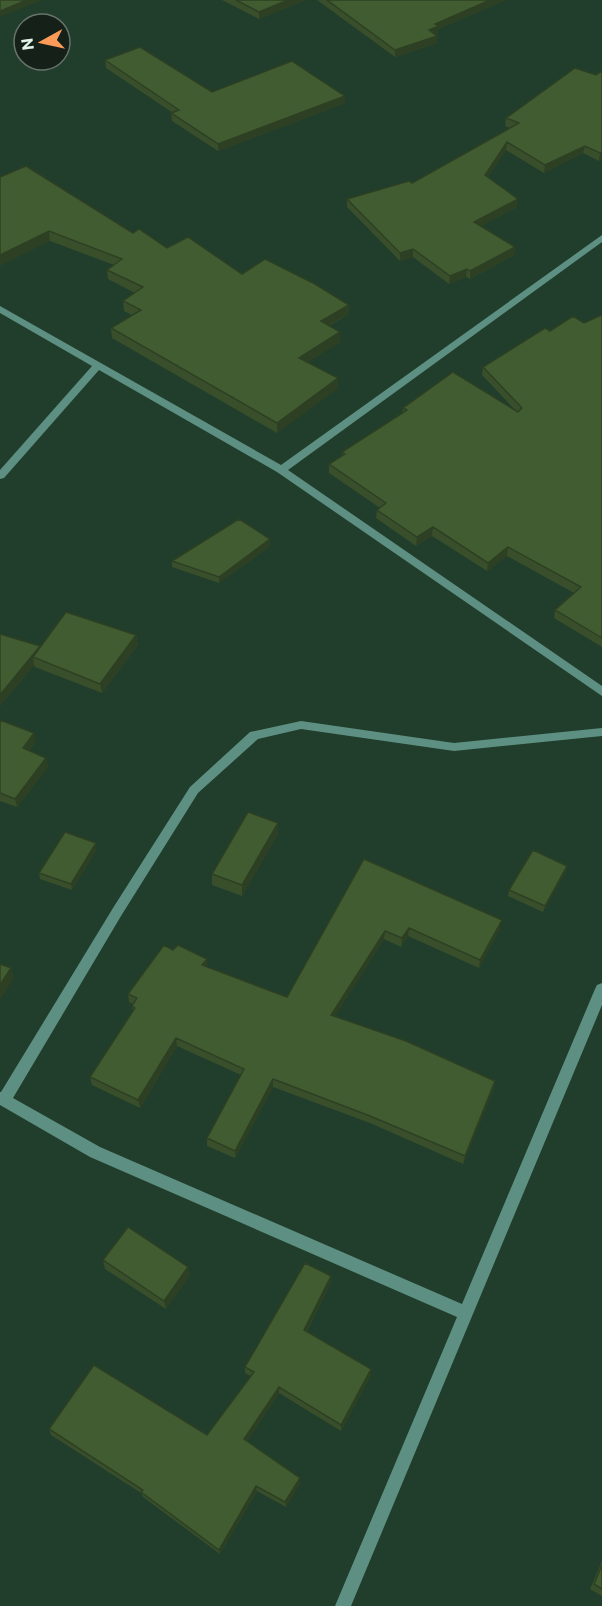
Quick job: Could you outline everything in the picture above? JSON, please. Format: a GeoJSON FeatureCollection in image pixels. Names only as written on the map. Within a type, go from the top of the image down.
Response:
{"type":"FeatureCollection","features":[{"type":"Feature","properties":{"kind":"street"},"geometry":{"type":"LineString","coordinates":[[281,470],[602,238]]}},
{"type":"Feature","properties":{"kind":"street"},"geometry":{"type":"LineString","coordinates":[[0,309],[281,470],[602,692]]}},
{"type":"Feature","properties":{"kind":"street"},"geometry":{"type":"LineString","coordinates":[[0,476],[98,365]]}},
{"type":"Feature","properties":{"kind":"street"},"geometry":{"type":"LineString","coordinates":[[466,1313],[95,1152],[2,1098],[194,790],[254,735],[301,725],[454,747],[602,732]]}},
{"type":"Feature","properties":{"kind":"street"},"geometry":{"type":"LineString","coordinates":[[343,1606],[602,989]]}},
{"type":"Feature","properties":{"kind":"building"},"geometry":{"type":"Polygon","coordinates":[[[0,0],[27,0],[0,11],[0,0]]]}},
{"type":"Feature","properties":{"kind":"building"},"geometry":{"type":"Polygon","coordinates":[[[236,0],[288,0],[259,12],[236,0]]]}},
{"type":"Feature","properties":{"kind":"building"},"geometry":{"type":"Polygon","coordinates":[[[327,0],[490,0],[435,24],[439,26],[429,30],[437,36],[395,50],[327,0]]]}},
{"type":"Feature","properties":{"kind":"building"},"geometry":{"type":"Polygon","coordinates":[[[140,47],[212,92],[292,61],[345,96],[218,144],[171,113],[179,110],[105,60],[140,47]]]}},
{"type":"Feature","properties":{"kind":"building"},"geometry":{"type":"Polygon","coordinates":[[[575,68],[596,75],[602,71],[602,152],[585,146],[545,165],[507,142],[485,175],[518,199],[474,222],[515,247],[470,271],[467,269],[450,276],[413,249],[400,253],[347,199],[409,181],[412,183],[519,123],[506,118],[575,68]]]}},
{"type":"Feature","properties":{"kind":"building"},"geometry":{"type":"Polygon","coordinates":[[[26,166],[133,233],[139,229],[167,248],[188,237],[242,274],[265,259],[315,284],[349,305],[321,321],[340,332],[299,358],[338,378],[277,423],[111,328],[141,310],[123,301],[143,287],[107,270],[122,259],[49,231],[0,255],[0,177],[26,166]]]}},
{"type":"Feature","properties":{"kind":"building"},"geometry":{"type":"Polygon","coordinates":[[[602,315],[602,638],[555,610],[581,587],[508,547],[488,563],[433,527],[417,537],[377,510],[386,503],[329,464],[345,454],[342,452],[407,410],[403,408],[453,372],[518,412],[522,408],[483,367],[545,328],[550,331],[573,316],[584,323],[602,315]]]}},
{"type":"Feature","properties":{"kind":"building"},"geometry":{"type":"Polygon","coordinates":[[[239,519],[270,539],[219,577],[172,561],[239,519]]]}},
{"type":"Feature","properties":{"kind":"building"},"geometry":{"type":"Polygon","coordinates":[[[66,612],[136,635],[100,684],[33,657],[66,612]]]}},
{"type":"Feature","properties":{"kind":"building"},"geometry":{"type":"Polygon","coordinates":[[[0,634],[40,646],[0,695],[0,634]]]}},
{"type":"Feature","properties":{"kind":"building"},"geometry":{"type":"Polygon","coordinates":[[[0,720],[34,733],[23,748],[46,758],[15,799],[0,793],[0,720]]]}},
{"type":"Feature","properties":{"kind":"building"},"geometry":{"type":"Polygon","coordinates":[[[248,812],[278,823],[242,885],[212,874],[248,812]]]}},
{"type":"Feature","properties":{"kind":"building"},"geometry":{"type":"Polygon","coordinates":[[[65,832],[96,843],[71,884],[39,873],[65,832]]]}},
{"type":"Feature","properties":{"kind":"building"},"geometry":{"type":"Polygon","coordinates":[[[533,850],[567,866],[545,906],[509,890],[533,850]]]}},
{"type":"Feature","properties":{"kind":"building"},"geometry":{"type":"Polygon","coordinates":[[[364,859],[502,920],[480,960],[409,928],[402,938],[385,931],[331,1015],[406,1041],[495,1081],[465,1156],[273,1079],[235,1151],[207,1138],[244,1069],[176,1038],[138,1100],[90,1077],[135,1008],[132,1006],[137,998],[128,994],[164,945],[173,950],[178,945],[207,959],[202,965],[287,997],[364,859]]]}},
{"type":"Feature","properties":{"kind":"building"},"geometry":{"type":"Polygon","coordinates":[[[0,964],[11,968],[0,985],[0,964]]]}},
{"type":"Feature","properties":{"kind":"building"},"geometry":{"type":"Polygon","coordinates":[[[128,1227],[188,1267],[164,1301],[103,1260],[128,1227]]]}},
{"type":"Feature","properties":{"kind":"building"},"geometry":{"type":"Polygon","coordinates":[[[305,1263],[331,1276],[304,1330],[371,1369],[341,1425],[279,1387],[244,1439],[300,1478],[285,1502],[256,1486],[219,1550],[141,1492],[143,1490],[49,1429],[94,1365],[207,1435],[254,1372],[245,1367],[305,1263]]]}},
{"type":"Feature","properties":{"kind":"building"},"geometry":{"type":"Polygon","coordinates":[[[602,1565],[602,1589],[594,1584],[602,1565]]]}}]}
